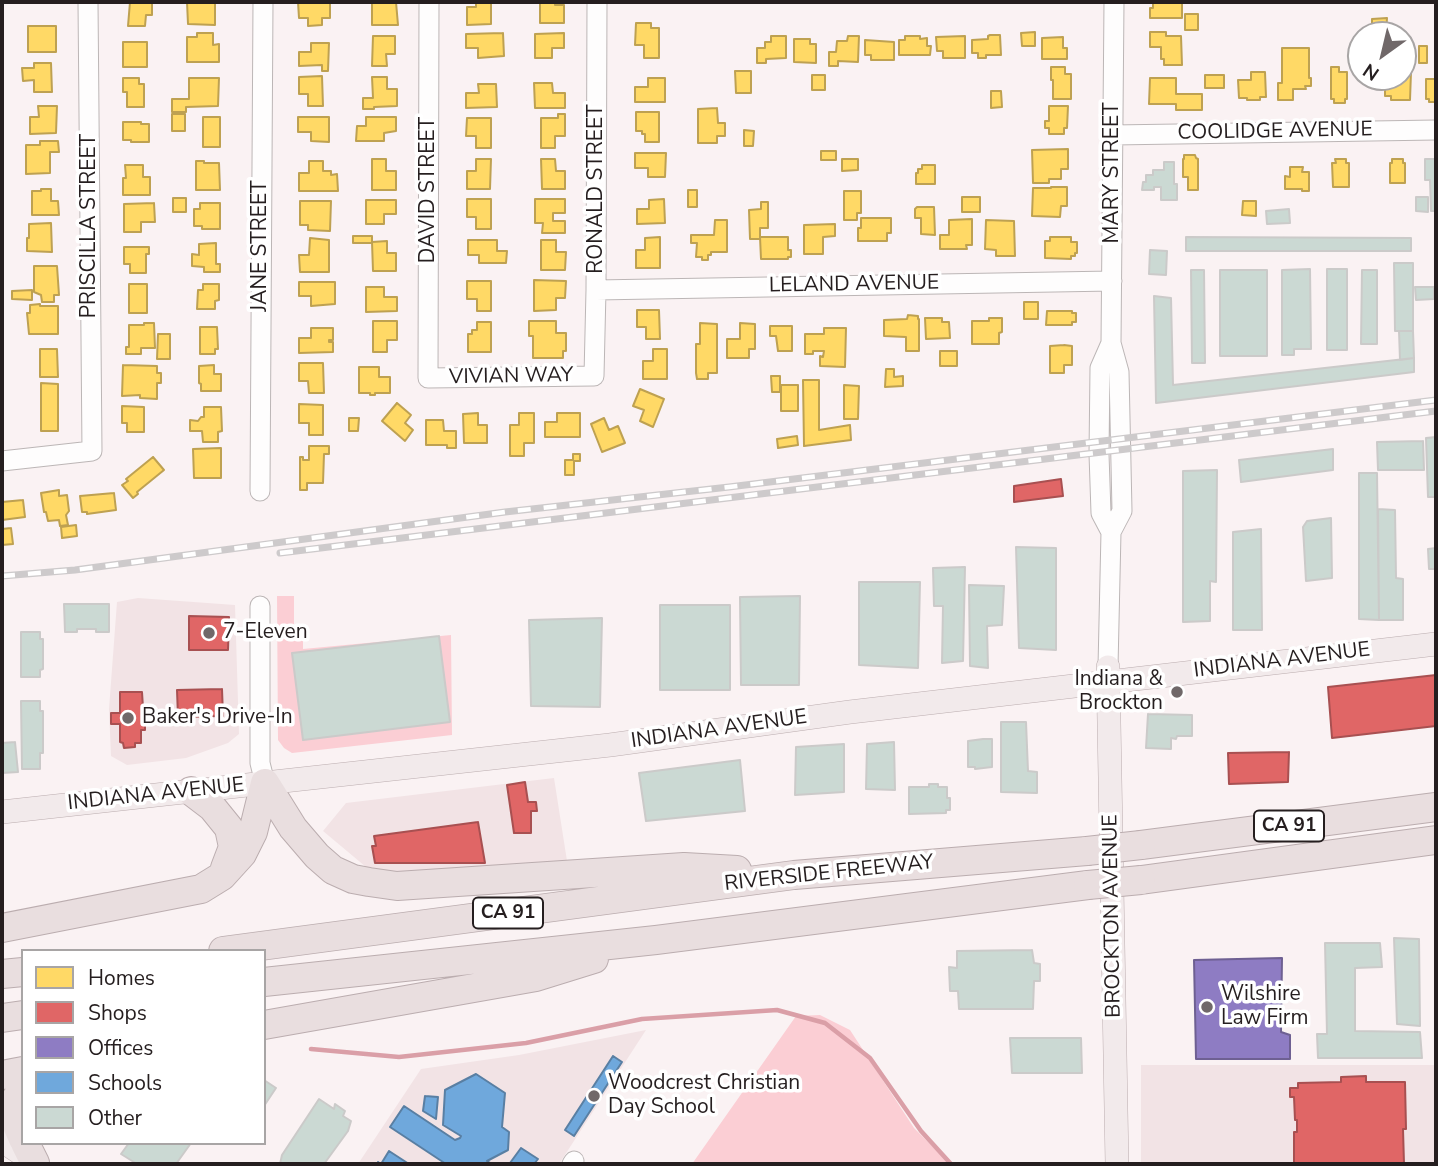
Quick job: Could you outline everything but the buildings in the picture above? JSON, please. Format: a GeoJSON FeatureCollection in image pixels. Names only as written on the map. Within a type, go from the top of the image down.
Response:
{"type":"FeatureCollection","features":[{"type":"Feature","properties":{"kind":"highway"},"geometry":{"type":"LineString","coordinates":[[265,783],[293,828],[317,856],[333,870],[353,879],[369,882],[397,886],[684,867],[794,874]]}},
{"type":"Feature","properties":{"kind":"highway"},"geometry":{"type":"LineString","coordinates":[[2,928],[201,889],[222,876],[242,853],[253,832],[265,783]]}},
{"type":"Feature","properties":{"kind":"highway"},"geometry":{"type":"LineString","coordinates":[[191,791],[212,807],[229,828],[233,847],[222,876]]}},
{"type":"Feature","properties":{"kind":"highway","name":"RIVERSIDE FREEWAY"},"geometry":{"type":"LineString","coordinates":[[238,949],[794,874],[1141,845],[1436,807]]}},
{"type":"Feature","properties":{"kind":"highway","name":"RIVERSIDE FREEWAY"},"geometry":{"type":"LineString","coordinates":[[266,982],[656,940],[1088,884],[1141,880],[1436,840]]}},
{"type":"Feature","properties":{"kind":"highway"},"geometry":{"type":"LineString","coordinates":[[266,1025],[536,977],[656,940]]}},
{"type":"Feature","properties":{"kind":"highway"},"geometry":{"type":"LineString","coordinates":[[2,974],[21,972]]}},
{"type":"Feature","properties":{"kind":"highway"},"geometry":{"type":"LineString","coordinates":[[2,1018],[21,1015]]}},
{"type":"Feature","properties":{"kind":"highway"},"geometry":{"type":"LineString","coordinates":[[2,1075],[21,1071]]}},
{"type":"Feature","properties":{"kind":"highway"},"geometry":{"type":"LineString","coordinates":[[21,1091],[13,1103],[14,1118],[21,1133]]}},
{"type":"Feature","properties":{"kind":"main road","name":"INDIANA AVENUE"},"geometry":{"type":"LineString","coordinates":[[2,811],[610,744],[1109,674],[1436,644]]}},
{"type":"Feature","properties":{"kind":"main road","name":"BROCKTON AVENUE"},"geometry":{"type":"LineString","coordinates":[[1109,674],[1117,1164]]}},
{"type":"Feature","properties":{"kind":"main road"},"geometry":{"type":"LineString","coordinates":[[2,1141],[30,1152]]}},
{"type":"Feature","properties":{"kind":"street","name":"PRISCILLA STREET"},"geometry":{"type":"LineString","coordinates":[[2,461],[92,451],[88,2]]}},
{"type":"Feature","properties":{"kind":"street","name":"JANE STREET"},"geometry":{"type":"LineString","coordinates":[[260,491],[262,2]]}},
{"type":"Feature","properties":{"kind":"street","name":"DAVID STREET"},"geometry":{"type":"LineString","coordinates":[[428,378],[429,2]]}},
{"type":"Feature","properties":{"kind":"street","name":"RONALD STREET"},"geometry":{"type":"LineString","coordinates":[[594,376],[597,2]]}},
{"type":"Feature","properties":{"kind":"street","name":"MARY STREET"},"geometry":{"type":"LineString","coordinates":[[1109,674],[1111,532],[1122,511],[1119,372],[1111,343],[1114,2]]}},
{"type":"Feature","properties":{"kind":"street","name":"COOLIDGE AVENUE"},"geometry":{"type":"LineString","coordinates":[[1113,135],[1436,130]]}},
{"type":"Feature","properties":{"kind":"street","name":"LELAND AVENUE"},"geometry":{"type":"LineString","coordinates":[[596,290],[1112,281]]}},
{"type":"Feature","properties":{"kind":"street","name":"VIVIAN WAY"},"geometry":{"type":"LineString","coordinates":[[428,378],[594,376]]}},
{"type":"Feature","properties":{"kind":"street"},"geometry":{"type":"LineString","coordinates":[[260,607],[260,763],[265,783]]}},
{"type":"Feature","properties":{"kind":"shaded area"},"geometry":{"type":"Polygon","coordinates":[[[277,596],[294,596],[294,634],[303,636],[303,649],[451,635],[452,735],[292,753],[284,748],[278,740],[277,596]]]}},
{"type":"Feature","properties":{"kind":"shaded area"},"geometry":{"type":"Polygon","coordinates":[[[138,598],[235,605],[239,734],[228,743],[186,758],[127,765],[111,756],[109,709],[117,602],[138,598]]]}},
{"type":"Feature","properties":{"kind":"shaded area"},"geometry":{"type":"Polygon","coordinates":[[[554,778],[567,861],[501,869],[372,872],[323,831],[346,803],[554,778]]]}},
{"type":"Feature","properties":{"kind":"shaded area"},"geometry":{"type":"Polygon","coordinates":[[[820,1015],[850,1030],[914,1128],[950,1164],[692,1164],[796,1016],[820,1015]]]}},
{"type":"Feature","properties":{"kind":"shaded area"},"geometry":{"type":"Polygon","coordinates":[[[646,1030],[559,1164],[358,1164],[421,1069],[519,1055],[646,1030]]]}},
{"type":"Feature","properties":{"kind":"shaded area"},"geometry":{"type":"Polygon","coordinates":[[[1141,1065],[1436,1065],[1436,1164],[1141,1164],[1141,1065]]]}},
{"type":"Feature","properties":{"kind":"waterway"},"geometry":{"type":"LineString","coordinates":[[311,1049],[399,1057],[526,1043],[642,1019],[777,1010],[825,1023],[870,1058],[921,1131],[951,1164]]}},
{"type":"Feature","properties":{"kind":"railway"},"geometry":{"type":"LineString","coordinates":[[2,576],[75,570],[505,512],[1436,400]]}},
{"type":"Feature","properties":{"kind":"railway"},"geometry":{"type":"LineString","coordinates":[[280,553],[1436,411]]}},
{"type":"Feature","properties":{"kind":"place","name":"7-Eleven"},"geometry":{"type":"Point","coordinates":[209,633]}},
{"type":"Feature","properties":{"kind":"place","name":"Indiana & Brockton"},"geometry":{"type":"Point","coordinates":[1177,692]}},
{"type":"Feature","properties":{"kind":"place","name":"Baker's Drive-In"},"geometry":{"type":"Point","coordinates":[128,718]}},
{"type":"Feature","properties":{"kind":"place","name":"Wilshire Law Firm"},"geometry":{"type":"Point","coordinates":[1207,1007]}},
{"type":"Feature","properties":{"kind":"place","name":"Woodcrest Christian Day School"},"geometry":{"type":"Point","coordinates":[594,1096]}}]}
